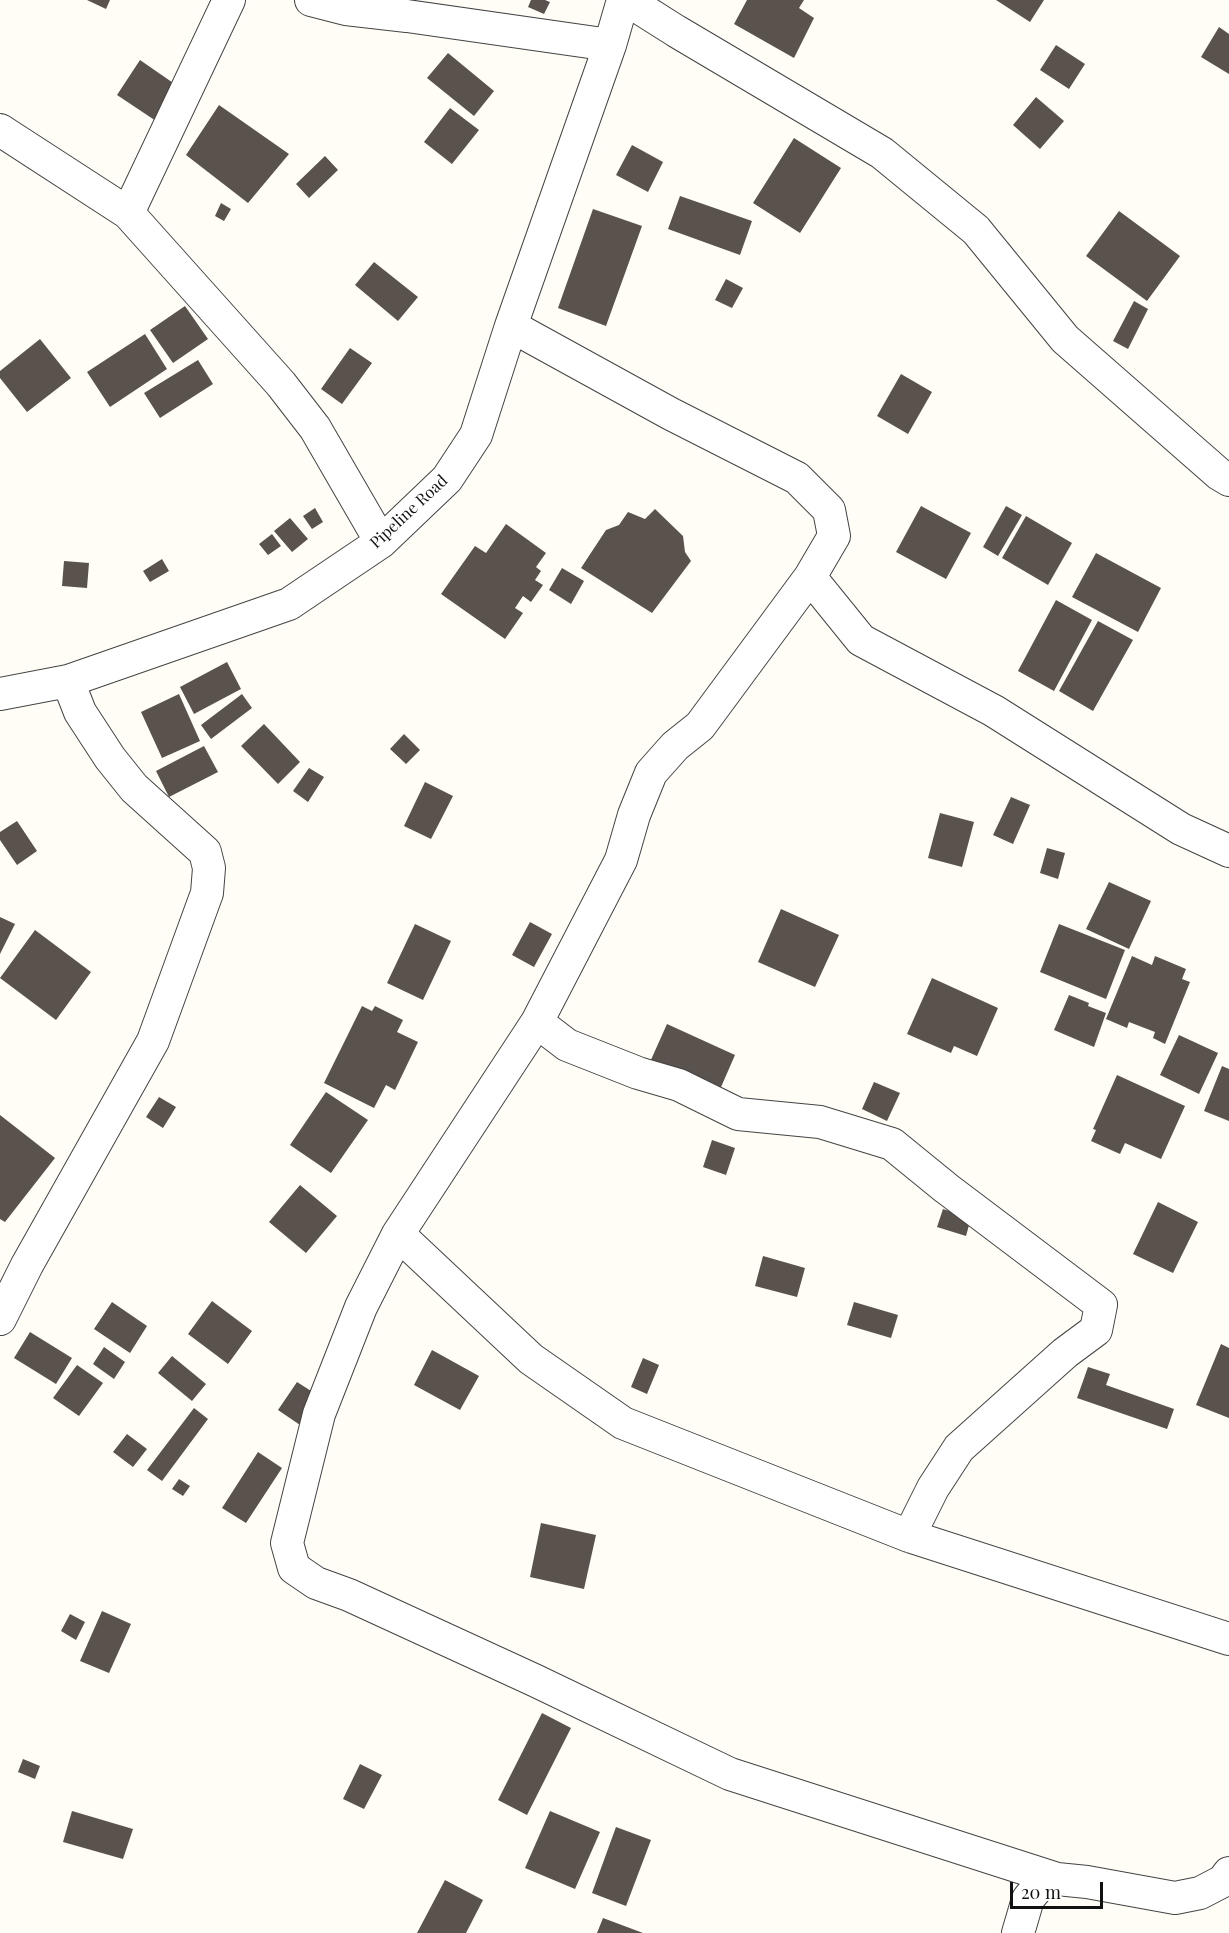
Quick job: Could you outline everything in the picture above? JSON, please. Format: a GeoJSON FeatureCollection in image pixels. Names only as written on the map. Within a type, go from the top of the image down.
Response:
{"type":"FeatureCollection","features":[{"type":"Feature","properties":{"kind":"street"},"geometry":{"type":"LineString","coordinates":[[128,213],[229,0]]}},
{"type":"Feature","properties":{"kind":"street"},"geometry":{"type":"LineString","coordinates":[[311,0],[346,9],[610,45]]}},
{"type":"Feature","properties":{"kind":"street"},"geometry":{"type":"LineString","coordinates":[[625,0],[882,153],[976,231],[1065,339],[1219,474],[1229,480]]}},
{"type":"Feature","properties":{"kind":"street","name":"Pipeline Road"},"geometry":{"type":"LineString","coordinates":[[0,694],[68,681],[289,604],[381,542],[447,479],[476,435],[511,326],[625,0]]}},
{"type":"Feature","properties":{"kind":"street"},"geometry":{"type":"LineString","coordinates":[[0,130],[128,213],[281,384],[315,428],[381,542]]}},
{"type":"Feature","properties":{"kind":"street"},"geometry":{"type":"LineString","coordinates":[[511,326],[671,414],[797,478],[830,510],[834,536],[810,577],[700,726],[675,746],[651,773],[634,814],[621,860],[537,1022],[398,1234],[361,1307],[319,1414],[288,1543],[294,1568],[316,1583],[349,1595],[534,1680],[729,1774],[1057,1879],[1087,1882],[1175,1898],[1200,1893],[1223,1881],[1229,1873]]}},
{"type":"Feature","properties":{"kind":"street"},"geometry":{"type":"LineString","coordinates":[[810,577],[861,640],[994,711],[1180,829],[1229,851]]}},
{"type":"Feature","properties":{"kind":"street"},"geometry":{"type":"LineString","coordinates":[[0,1319],[27,1264],[153,1041],[207,892],[209,868],[205,852],[134,789],[110,758],[80,711],[68,681]]}},
{"type":"Feature","properties":{"kind":"street"},"geometry":{"type":"LineString","coordinates":[[537,1022],[567,1045],[638,1073],[679,1085],[738,1114],[820,1122],[892,1144],[946,1188],[1101,1305],[1096,1330],[1065,1353],[959,1448],[933,1488],[909,1536]]}},
{"type":"Feature","properties":{"kind":"street"},"geometry":{"type":"LineString","coordinates":[[398,1234],[531,1359],[623,1423],[909,1536],[1229,1639]]}},
{"type":"Feature","properties":{"kind":"street"},"geometry":{"type":"LineString","coordinates":[[1018,1933],[1028,1899],[1039,1887],[1057,1879]]}},
{"type":"Feature","properties":{"kind":"building"},"geometry":{"type":"Polygon","coordinates":[[[87,0],[110,0],[106,9],[87,0]]]}},
{"type":"Feature","properties":{"kind":"building"},"geometry":{"type":"Polygon","coordinates":[[[531,0],[550,2],[544,14],[528,7],[531,0]]]}},
{"type":"Feature","properties":{"kind":"building"},"geometry":{"type":"Polygon","coordinates":[[[747,0],[804,0],[799,8],[814,18],[794,58],[734,24],[747,0]]]}},
{"type":"Feature","properties":{"kind":"building"},"geometry":{"type":"Polygon","coordinates":[[[996,0],[1044,0],[1030,22],[996,0]]]}},
{"type":"Feature","properties":{"kind":"building"},"geometry":{"type":"Polygon","coordinates":[[[1219,27],[1229,34],[1229,74],[1201,57],[1219,27]]]}},
{"type":"Feature","properties":{"kind":"building"},"geometry":{"type":"Polygon","coordinates":[[[1056,45],[1085,64],[1069,89],[1040,70],[1056,45]]]}},
{"type":"Feature","properties":{"kind":"building"},"geometry":{"type":"Polygon","coordinates":[[[448,53],[494,91],[474,116],[427,78],[448,53]]]}},
{"type":"Feature","properties":{"kind":"building"},"geometry":{"type":"Polygon","coordinates":[[[140,60],[179,87],[156,121],[117,95],[140,60]]]}},
{"type":"Feature","properties":{"kind":"building"},"geometry":{"type":"Polygon","coordinates":[[[1036,97],[1064,121],[1040,149],[1013,125],[1036,97]]]}},
{"type":"Feature","properties":{"kind":"building"},"geometry":{"type":"Polygon","coordinates":[[[219,105],[289,154],[248,203],[186,155],[219,105]]]}},
{"type":"Feature","properties":{"kind":"building"},"geometry":{"type":"Polygon","coordinates":[[[450,108],[479,130],[452,164],[424,142],[450,108]]]}},
{"type":"Feature","properties":{"kind":"building"},"geometry":{"type":"Polygon","coordinates":[[[794,138],[841,168],[800,233],[753,203],[794,138]]]}},
{"type":"Feature","properties":{"kind":"building"},"geometry":{"type":"Polygon","coordinates":[[[632,145],[663,162],[648,192],[616,175],[632,145]]]}},
{"type":"Feature","properties":{"kind":"building"},"geometry":{"type":"Polygon","coordinates":[[[325,156],[338,170],[309,198],[296,184],[325,156]]]}},
{"type":"Feature","properties":{"kind":"building"},"geometry":{"type":"Polygon","coordinates":[[[680,196],[752,221],[740,255],[668,229],[680,196]]]}},
{"type":"Feature","properties":{"kind":"building"},"geometry":{"type":"Polygon","coordinates":[[[221,203],[231,209],[224,221],[215,216],[221,203]]]}},
{"type":"Feature","properties":{"kind":"building"},"geometry":{"type":"Polygon","coordinates":[[[593,209],[642,226],[606,326],[558,308],[593,209]]]}},
{"type":"Feature","properties":{"kind":"building"},"geometry":{"type":"Polygon","coordinates":[[[1119,211],[1180,256],[1147,301],[1086,256],[1119,211]]]}},
{"type":"Feature","properties":{"kind":"building"},"geometry":{"type":"Polygon","coordinates":[[[374,262],[418,297],[398,321],[355,285],[374,262]]]}},
{"type":"Feature","properties":{"kind":"building"},"geometry":{"type":"Polygon","coordinates":[[[726,279],[743,288],[732,308],[715,300],[726,279]]]}},
{"type":"Feature","properties":{"kind":"building"},"geometry":{"type":"Polygon","coordinates":[[[1134,301],[1148,309],[1128,349],[1113,341],[1134,301]]]}},
{"type":"Feature","properties":{"kind":"building"},"geometry":{"type":"Polygon","coordinates":[[[185,306],[208,339],[173,363],[150,330],[185,306]]]}},
{"type":"Feature","properties":{"kind":"building"},"geometry":{"type":"Polygon","coordinates":[[[145,334],[167,369],[110,407],[87,372],[145,334]]]}},
{"type":"Feature","properties":{"kind":"building"},"geometry":{"type":"Polygon","coordinates":[[[40,339],[71,378],[27,412],[0,378],[0,371],[40,339]]]}},
{"type":"Feature","properties":{"kind":"building"},"geometry":{"type":"Polygon","coordinates":[[[350,348],[372,363],[342,404],[321,389],[350,348]]]}},
{"type":"Feature","properties":{"kind":"building"},"geometry":{"type":"Polygon","coordinates":[[[198,360],[213,384],[160,418],[144,393],[198,360]]]}},
{"type":"Feature","properties":{"kind":"building"},"geometry":{"type":"Polygon","coordinates":[[[901,374],[932,392],[908,434],[877,416],[901,374]]]}},
{"type":"Feature","properties":{"kind":"building"},"geometry":{"type":"Polygon","coordinates":[[[921,506],[971,533],[946,579],[896,552],[921,506]]]}},
{"type":"Feature","properties":{"kind":"building"},"geometry":{"type":"Polygon","coordinates":[[[1006,506],[1022,515],[998,556],[983,547],[1006,506]]]}},
{"type":"Feature","properties":{"kind":"building"},"geometry":{"type":"Polygon","coordinates":[[[315,508],[323,522],[312,529],[303,516],[315,508]]]}},
{"type":"Feature","properties":{"kind":"building"},"geometry":{"type":"Polygon","coordinates":[[[655,509],[683,536],[685,552],[691,561],[652,613],[581,568],[606,530],[619,525],[628,512],[645,519],[655,509]]]}},
{"type":"Feature","properties":{"kind":"building"},"geometry":{"type":"Polygon","coordinates":[[[1026,516],[1072,543],[1048,585],[1002,558],[1026,516]]]}},
{"type":"Feature","properties":{"kind":"building"},"geometry":{"type":"Polygon","coordinates":[[[290,518],[308,539],[292,552],[274,531],[290,518]]]}},
{"type":"Feature","properties":{"kind":"building"},"geometry":{"type":"Polygon","coordinates":[[[506,524],[546,553],[536,567],[541,571],[535,580],[543,585],[531,602],[523,596],[515,608],[523,613],[505,639],[441,594],[475,546],[486,553],[506,524]]]}},
{"type":"Feature","properties":{"kind":"building"},"geometry":{"type":"Polygon","coordinates":[[[272,534],[281,546],[268,555],[259,544],[272,534]]]}},
{"type":"Feature","properties":{"kind":"building"},"geometry":{"type":"Polygon","coordinates":[[[1096,553],[1161,588],[1138,632],[1072,597],[1096,553]]]}},
{"type":"Feature","properties":{"kind":"building"},"geometry":{"type":"Polygon","coordinates":[[[162,559],[169,571],[150,582],[143,571],[162,559]]]}},
{"type":"Feature","properties":{"kind":"building"},"geometry":{"type":"Polygon","coordinates":[[[64,561],[89,563],[87,588],[62,586],[64,561]]]}},
{"type":"Feature","properties":{"kind":"building"},"geometry":{"type":"Polygon","coordinates":[[[562,568],[584,581],[571,604],[549,590],[562,568]]]}},
{"type":"Feature","properties":{"kind":"building"},"geometry":{"type":"Polygon","coordinates":[[[1056,600],[1092,620],[1054,691],[1018,671],[1056,600]]]}},
{"type":"Feature","properties":{"kind":"building"},"geometry":{"type":"Polygon","coordinates":[[[1098,621],[1133,640],[1093,711],[1059,691],[1098,621]]]}},
{"type":"Feature","properties":{"kind":"building"},"geometry":{"type":"Polygon","coordinates":[[[227,662],[241,689],[194,714],[180,687],[227,662]]]}},
{"type":"Feature","properties":{"kind":"building"},"geometry":{"type":"Polygon","coordinates":[[[179,694],[200,741],[162,758],[141,712],[179,694]]]}},
{"type":"Feature","properties":{"kind":"building"},"geometry":{"type":"Polygon","coordinates":[[[242,694],[252,708],[211,739],[201,725],[242,694]]]}},
{"type":"Feature","properties":{"kind":"building"},"geometry":{"type":"Polygon","coordinates":[[[264,724],[300,762],[278,784],[241,746],[264,724]]]}},
{"type":"Feature","properties":{"kind":"building"},"geometry":{"type":"Polygon","coordinates":[[[404,734],[420,750],[406,764],[390,749],[404,734]]]}},
{"type":"Feature","properties":{"kind":"building"},"geometry":{"type":"Polygon","coordinates":[[[204,746],[218,772],[169,797],[156,771],[204,746]]]}},
{"type":"Feature","properties":{"kind":"building"},"geometry":{"type":"Polygon","coordinates":[[[309,768],[324,777],[308,802],[293,791],[309,768]]]}},
{"type":"Feature","properties":{"kind":"building"},"geometry":{"type":"Polygon","coordinates":[[[425,782],[453,796],[431,839],[404,826],[425,782]]]}},
{"type":"Feature","properties":{"kind":"building"},"geometry":{"type":"Polygon","coordinates":[[[1011,797],[1030,805],[1013,844],[993,835],[1011,797]]]}},
{"type":"Feature","properties":{"kind":"building"},"geometry":{"type":"Polygon","coordinates":[[[940,813],[974,822],[962,867],[928,858],[940,813]]]}},
{"type":"Feature","properties":{"kind":"building"},"geometry":{"type":"Polygon","coordinates":[[[17,821],[37,851],[17,865],[0,840],[0,832],[17,821]]]}},
{"type":"Feature","properties":{"kind":"building"},"geometry":{"type":"Polygon","coordinates":[[[1047,848],[1065,853],[1058,879],[1040,873],[1047,848]]]}},
{"type":"Feature","properties":{"kind":"building"},"geometry":{"type":"Polygon","coordinates":[[[1109,882],[1151,901],[1129,949],[1086,929],[1109,882]]]}},
{"type":"Feature","properties":{"kind":"building"},"geometry":{"type":"Polygon","coordinates":[[[781,909],[839,935],[815,987],[758,962],[781,909]]]}},
{"type":"Feature","properties":{"kind":"building"},"geometry":{"type":"Polygon","coordinates":[[[0,917],[15,924],[0,954],[0,917]]]}},
{"type":"Feature","properties":{"kind":"building"},"geometry":{"type":"Polygon","coordinates":[[[530,922],[552,934],[534,967],[512,955],[530,922]]]}},
{"type":"Feature","properties":{"kind":"building"},"geometry":{"type":"Polygon","coordinates":[[[415,924],[451,941],[423,1000],[387,983],[415,924]]]}},
{"type":"Feature","properties":{"kind":"building"},"geometry":{"type":"Polygon","coordinates":[[[1059,924],[1125,950],[1106,999],[1040,972],[1059,924]]]}},
{"type":"Feature","properties":{"kind":"building"},"geometry":{"type":"Polygon","coordinates":[[[35,930],[91,972],[56,1020],[0,978],[35,930]]]}},
{"type":"Feature","properties":{"kind":"building"},"geometry":{"type":"Polygon","coordinates":[[[1132,956],[1152,965],[1155,956],[1186,969],[1182,979],[1190,982],[1165,1044],[1153,1038],[1155,1032],[1129,1022],[1127,1028],[1106,1019],[1132,956]]]}},
{"type":"Feature","properties":{"kind":"building"},"geometry":{"type":"Polygon","coordinates":[[[932,978],[998,1008],[977,1056],[954,1046],[951,1053],[907,1034],[932,978]]]}},
{"type":"Feature","properties":{"kind":"building"},"geometry":{"type":"Polygon","coordinates":[[[1069,995],[1106,1013],[1094,1047],[1054,1030],[1069,995]]]}},
{"type":"Feature","properties":{"kind":"building"},"geometry":{"type":"Polygon","coordinates":[[[362,1006],[372,1011],[375,1006],[403,1020],[397,1032],[418,1042],[395,1090],[386,1085],[374,1108],[324,1083],[362,1006]]]}},
{"type":"Feature","properties":{"kind":"building"},"geometry":{"type":"Polygon","coordinates":[[[667,1024],[735,1055],[718,1094],[650,1062],[667,1024]]]}},
{"type":"Feature","properties":{"kind":"building"},"geometry":{"type":"Polygon","coordinates":[[[1179,1035],[1218,1053],[1199,1094],[1160,1075],[1179,1035]]]}},
{"type":"Feature","properties":{"kind":"building"},"geometry":{"type":"Polygon","coordinates":[[[1222,1066],[1229,1069],[1229,1121],[1204,1111],[1222,1066]]]}},
{"type":"Feature","properties":{"kind":"building"},"geometry":{"type":"Polygon","coordinates":[[[1117,1075],[1185,1106],[1161,1159],[1125,1143],[1120,1154],[1091,1141],[1096,1130],[1093,1129],[1117,1075]]]}},
{"type":"Feature","properties":{"kind":"building"},"geometry":{"type":"Polygon","coordinates":[[[874,1082],[900,1093],[887,1121],[862,1109],[874,1082]]]}},
{"type":"Feature","properties":{"kind":"building"},"geometry":{"type":"Polygon","coordinates":[[[326,1092],[368,1120],[331,1173],[290,1145],[326,1092]]]}},
{"type":"Feature","properties":{"kind":"building"},"geometry":{"type":"Polygon","coordinates":[[[159,1097],[176,1107],[163,1128],[146,1117],[159,1097]]]}},
{"type":"Feature","properties":{"kind":"building"},"geometry":{"type":"Polygon","coordinates":[[[0,1115],[55,1158],[5,1222],[0,1219],[0,1115]]]}},
{"type":"Feature","properties":{"kind":"building"},"geometry":{"type":"Polygon","coordinates":[[[712,1140],[735,1148],[726,1175],[703,1167],[712,1140]]]}},
{"type":"Feature","properties":{"kind":"building"},"geometry":{"type":"Polygon","coordinates":[[[300,1185],[337,1216],[306,1253],[269,1222],[300,1185]]]}},
{"type":"Feature","properties":{"kind":"building"},"geometry":{"type":"Polygon","coordinates":[[[1158,1202],[1198,1222],[1173,1273],[1133,1254],[1158,1202]]]}},
{"type":"Feature","properties":{"kind":"building"},"geometry":{"type":"Polygon","coordinates":[[[943,1209],[971,1218],[966,1236],[937,1227],[943,1209]]]}},
{"type":"Feature","properties":{"kind":"building"},"geometry":{"type":"Polygon","coordinates":[[[763,1256],[805,1268],[797,1297],[755,1286],[763,1256]]]}},
{"type":"Feature","properties":{"kind":"building"},"geometry":{"type":"Polygon","coordinates":[[[212,1301],[252,1331],[228,1364],[188,1334],[212,1301]]]}},
{"type":"Feature","properties":{"kind":"building"},"geometry":{"type":"Polygon","coordinates":[[[112,1302],[147,1326],[130,1353],[94,1329],[112,1302]]]}},
{"type":"Feature","properties":{"kind":"building"},"geometry":{"type":"Polygon","coordinates":[[[854,1302],[898,1315],[891,1338],[847,1325],[854,1302]]]}},
{"type":"Feature","properties":{"kind":"building"},"geometry":{"type":"Polygon","coordinates":[[[30,1332],[72,1358],[56,1384],[14,1358],[30,1332]]]}},
{"type":"Feature","properties":{"kind":"building"},"geometry":{"type":"Polygon","coordinates":[[[1221,1344],[1229,1348],[1229,1418],[1196,1405],[1221,1344]]]}},
{"type":"Feature","properties":{"kind":"building"},"geometry":{"type":"Polygon","coordinates":[[[104,1347],[125,1362],[114,1379],[93,1364],[104,1347]]]}},
{"type":"Feature","properties":{"kind":"building"},"geometry":{"type":"Polygon","coordinates":[[[432,1350],[479,1376],[460,1410],[414,1385],[432,1350]]]}},
{"type":"Feature","properties":{"kind":"building"},"geometry":{"type":"Polygon","coordinates":[[[172,1356],[206,1384],[192,1401],[158,1373],[172,1356]]]}},
{"type":"Feature","properties":{"kind":"building"},"geometry":{"type":"Polygon","coordinates":[[[643,1358],[659,1365],[647,1394],[631,1387],[643,1358]]]}},
{"type":"Feature","properties":{"kind":"building"},"geometry":{"type":"Polygon","coordinates":[[[77,1365],[103,1383],[79,1416],[53,1398],[77,1365]]]}},
{"type":"Feature","properties":{"kind":"building"},"geometry":{"type":"Polygon","coordinates":[[[1088,1367],[1110,1374],[1106,1385],[1174,1409],[1167,1429],[1077,1398],[1088,1367]]]}},
{"type":"Feature","properties":{"kind":"building"},"geometry":{"type":"Polygon","coordinates":[[[297,1382],[319,1396],[300,1425],[278,1410],[297,1382]]]}},
{"type":"Feature","properties":{"kind":"building"},"geometry":{"type":"Polygon","coordinates":[[[194,1408],[208,1419],[162,1481],[147,1470],[194,1408]]]}},
{"type":"Feature","properties":{"kind":"building"},"geometry":{"type":"Polygon","coordinates":[[[127,1434],[147,1449],[133,1467],[113,1452],[127,1434]]]}},
{"type":"Feature","properties":{"kind":"building"},"geometry":{"type":"Polygon","coordinates":[[[258,1452],[282,1468],[246,1523],[222,1508],[258,1452]]]}},
{"type":"Feature","properties":{"kind":"building"},"geometry":{"type":"Polygon","coordinates":[[[179,1479],[190,1486],[183,1496],[172,1489],[179,1479]]]}},
{"type":"Feature","properties":{"kind":"building"},"geometry":{"type":"Polygon","coordinates":[[[541,1523],[596,1535],[584,1589],[530,1577],[541,1523]]]}},
{"type":"Feature","properties":{"kind":"building"},"geometry":{"type":"Polygon","coordinates":[[[102,1611],[131,1624],[109,1673],[80,1661],[102,1611]]]}},
{"type":"Feature","properties":{"kind":"building"},"geometry":{"type":"Polygon","coordinates":[[[70,1614],[85,1622],[76,1640],[61,1631],[70,1614]]]}},
{"type":"Feature","properties":{"kind":"building"},"geometry":{"type":"Polygon","coordinates":[[[542,1713],[571,1728],[527,1815],[498,1800],[542,1713]]]}},
{"type":"Feature","properties":{"kind":"building"},"geometry":{"type":"Polygon","coordinates":[[[23,1759],[40,1766],[35,1779],[18,1772],[23,1759]]]}},
{"type":"Feature","properties":{"kind":"building"},"geometry":{"type":"Polygon","coordinates":[[[360,1764],[382,1775],[364,1809],[343,1799],[360,1764]]]}},
{"type":"Feature","properties":{"kind":"building"},"geometry":{"type":"Polygon","coordinates":[[[72,1811],[133,1829],[123,1859],[63,1842],[72,1811]]]}},
{"type":"Feature","properties":{"kind":"building"},"geometry":{"type":"Polygon","coordinates":[[[550,1811],[600,1832],[575,1889],[525,1868],[550,1811]]]}},
{"type":"Feature","properties":{"kind":"building"},"geometry":{"type":"Polygon","coordinates":[[[616,1827],[651,1840],[626,1906],[592,1893],[616,1827]]]}},
{"type":"Feature","properties":{"kind":"building"},"geometry":{"type":"Polygon","coordinates":[[[445,1880],[483,1900],[466,1933],[417,1933],[445,1880]]]}},
{"type":"Feature","properties":{"kind":"building"},"geometry":{"type":"Polygon","coordinates":[[[603,1918],[643,1933],[597,1933],[603,1918]]]}}]}
